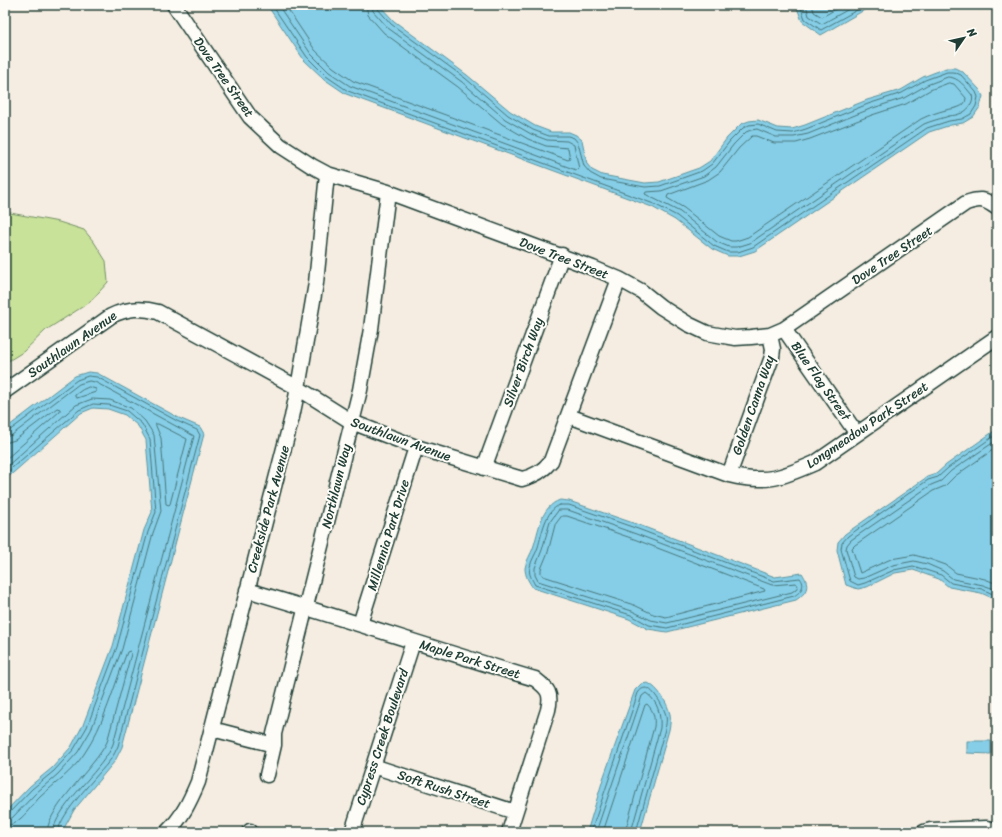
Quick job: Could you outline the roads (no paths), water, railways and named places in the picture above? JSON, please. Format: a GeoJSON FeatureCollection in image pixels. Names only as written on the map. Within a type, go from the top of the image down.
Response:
{"type":"FeatureCollection","features":[{"type":"Feature","properties":{"kind":"street","name":"Dove Tree Street"},"geometry":{"type":"LineString","coordinates":[[174,5],[250,117],[281,146],[312,166],[327,174],[388,192],[562,255],[619,279],[640,291],[661,307],[688,324],[708,333],[735,338],[770,335],[784,329],[966,203],[977,200],[992,204]]}},
{"type":"Feature","properties":{"kind":"street","name":"Creekside Park Avenue"},"geometry":{"type":"LineString","coordinates":[[167,832],[175,824],[189,804],[198,782],[292,417],[316,283],[327,174]]}},
{"type":"Feature","properties":{"kind":"street","name":"Northlawn Way"},"geometry":{"type":"LineString","coordinates":[[267,776],[274,745],[274,734],[360,390],[371,329],[388,192]]}},
{"type":"Feature","properties":{"kind":"street","name":"Silver Birch Way"},"geometry":{"type":"LineString","coordinates":[[484,468],[562,255]]}},
{"type":"Feature","properties":{"kind":"street","name":"Southlawn Avenue"},"geometry":{"type":"LineString","coordinates":[[5,391],[111,316],[121,311],[134,308],[147,308],[158,312],[298,388],[352,422],[416,447],[522,479],[543,471],[552,461],[619,279]]}},
{"type":"Feature","properties":{"kind":"street","name":"Blue Flag Street"},"geometry":{"type":"LineString","coordinates":[[784,329],[857,434]]}},
{"type":"Feature","properties":{"kind":"street","name":"Golden Canna Way"},"geometry":{"type":"LineString","coordinates":[[729,475],[772,357],[773,349],[770,335]]}},
{"type":"Feature","properties":{"kind":"street","name":"Longmeadow Park Street"},"geometry":{"type":"LineString","coordinates":[[569,416],[729,475],[746,479],[764,480],[787,475],[814,463],[997,337]]}},
{"type":"Feature","properties":{"kind":"street","name":"Millennia Park Drive"},"geometry":{"type":"LineString","coordinates":[[360,624],[416,447]]}},
{"type":"Feature","properties":{"kind":"street","name":"Maple Park Street"},"geometry":{"type":"LineString","coordinates":[[247,590],[535,679],[546,688],[551,700],[509,832]]}},
{"type":"Feature","properties":{"kind":"street","name":"Cypress Creek Boulevard"},"geometry":{"type":"LineString","coordinates":[[352,832],[413,642]]}},
{"type":"Feature","properties":{"kind":"street"},"geometry":{"type":"LineString","coordinates":[[212,729],[274,745]]}},
{"type":"Feature","properties":{"kind":"street","name":"Soft Rush Street"},"geometry":{"type":"LineString","coordinates":[[373,766],[516,812]]}},
{"type":"Feature","properties":{"kind":"street"},"geometry":{"type":"LineString","coordinates":[[924,832],[931,830],[987,828],[997,830]]}},
{"type":"Feature","properties":{"kind":"water"},"geometry":{"type":"Polygon","coordinates":[[[267,5],[379,5],[394,21],[467,75],[510,111],[535,126],[551,132],[569,132],[576,135],[582,140],[587,164],[592,170],[602,175],[645,183],[659,182],[699,168],[710,161],[727,138],[741,124],[758,120],[778,128],[792,129],[867,100],[901,90],[923,77],[946,68],[955,68],[963,72],[979,89],[983,96],[980,107],[973,117],[963,123],[929,132],[755,251],[739,256],[728,256],[712,249],[675,220],[652,207],[346,94],[324,79],[304,60],[267,5]]]}},
{"type":"Feature","properties":{"kind":"water"},"geometry":{"type":"Polygon","coordinates":[[[796,5],[873,5],[821,35],[802,21],[796,5]]]}},
{"type":"Feature","properties":{"kind":"water"},"geometry":{"type":"Polygon","coordinates":[[[88,372],[97,373],[179,418],[200,427],[204,434],[122,747],[115,761],[74,810],[62,832],[5,832],[5,812],[30,786],[52,768],[71,747],[83,725],[113,646],[144,530],[152,512],[146,440],[138,426],[125,415],[108,409],[93,408],[81,413],[5,480],[5,429],[75,376],[88,372]]]}},
{"type":"Feature","properties":{"kind":"water"},"geometry":{"type":"Polygon","coordinates":[[[997,429],[997,600],[981,593],[949,587],[939,579],[913,570],[895,573],[867,587],[858,589],[846,585],[837,550],[838,542],[845,534],[927,477],[936,474],[946,465],[997,429]]]}},
{"type":"Feature","properties":{"kind":"water"},"geometry":{"type":"Polygon","coordinates":[[[560,500],[569,501],[639,525],[775,577],[802,573],[805,577],[807,585],[805,591],[796,600],[667,632],[648,629],[629,619],[533,588],[526,576],[525,568],[527,560],[533,548],[544,514],[553,503],[560,500]]]}},
{"type":"Feature","properties":{"kind":"water"},"geometry":{"type":"Polygon","coordinates":[[[648,683],[659,692],[664,700],[669,709],[670,720],[669,730],[640,832],[587,832],[603,779],[635,690],[641,684],[648,683]]]}},
{"type":"Feature","properties":{"kind":"water"},"geometry":{"type":"Polygon","coordinates":[[[967,741],[991,741],[991,754],[967,753],[967,741]]]}}]}
